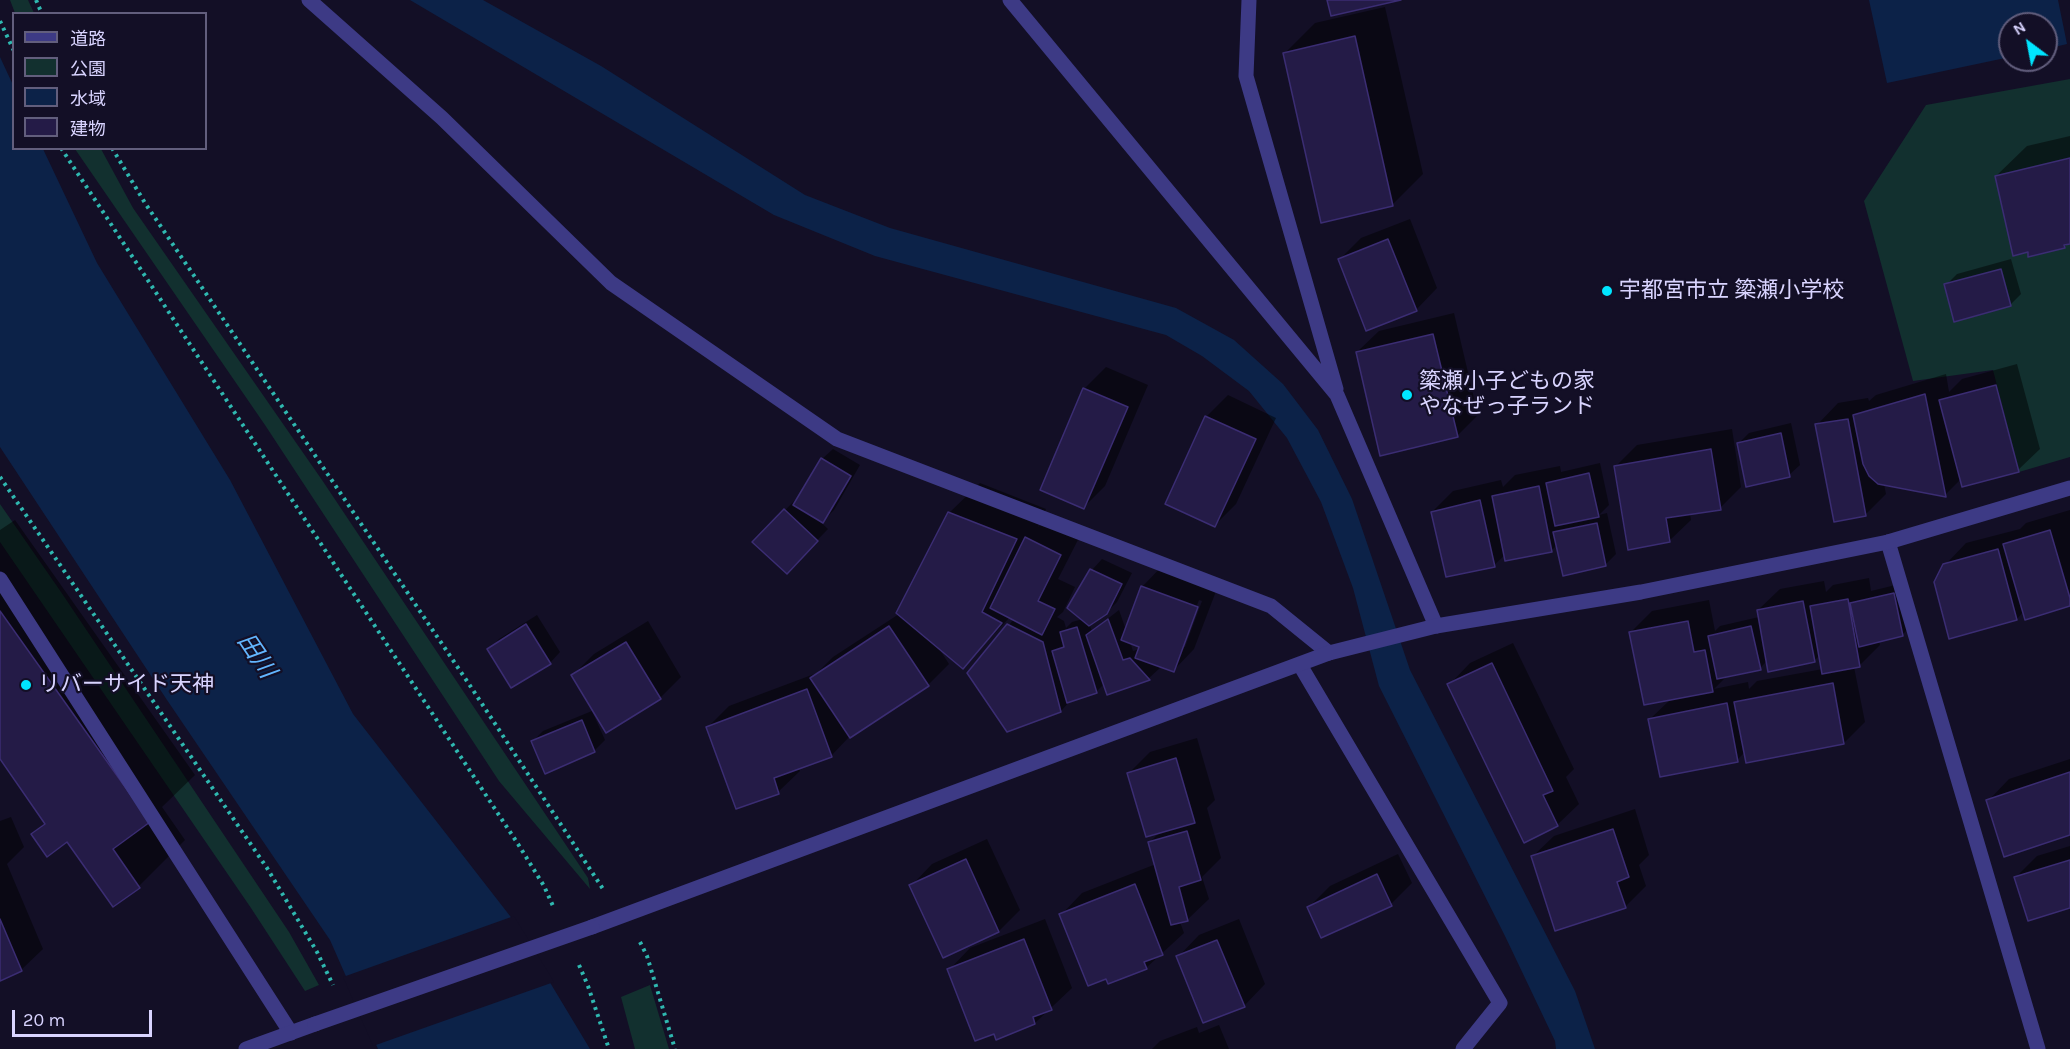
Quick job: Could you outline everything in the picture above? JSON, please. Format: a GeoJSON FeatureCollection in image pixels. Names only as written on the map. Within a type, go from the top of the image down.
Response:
{"type":"FeatureCollection","features":[{"type":"Feature","properties":{"kind":"street"},"geometry":{"type":"LineString","coordinates":[[309,0],[442,118],[611,283],[837,439],[1271,606],[1329,653]]}},
{"type":"Feature","properties":{"kind":"street"},"geometry":{"type":"LineString","coordinates":[[1010,0],[1337,395]]}},
{"type":"Feature","properties":{"kind":"street"},"geometry":{"type":"LineString","coordinates":[[1250,0],[1246,76],[1337,395],[1436,626]]}},
{"type":"Feature","properties":{"kind":"street"},"geometry":{"type":"LineString","coordinates":[[246,1049],[620,917],[1329,653],[1436,626],[1641,592],[1888,542],[2070,488]]}},
{"type":"Feature","properties":{"kind":"street"},"geometry":{"type":"LineString","coordinates":[[1888,542],[2038,1049]]}},
{"type":"Feature","properties":{"kind":"street"},"geometry":{"type":"LineString","coordinates":[[0,579],[291,1033]]}},
{"type":"Feature","properties":{"kind":"street"},"geometry":{"type":"LineString","coordinates":[[1300,665],[1500,1003],[1463,1049]]}},
{"type":"Feature","properties":{"kind":"path"},"geometry":{"type":"LineString","coordinates":[[0,21],[12,47]]}},
{"type":"Feature","properties":{"kind":"path"},"geometry":{"type":"LineString","coordinates":[[62,150],[519,844],[544,886],[557,916]]}},
{"type":"Feature","properties":{"kind":"path"},"geometry":{"type":"LineString","coordinates":[[113,150],[145,203],[471,687],[620,917],[638,939],[647,956],[675,1049]]}},
{"type":"Feature","properties":{"kind":"path"},"geometry":{"type":"LineString","coordinates":[[0,477],[267,868],[316,952],[336,994]]}},
{"type":"Feature","properties":{"kind":"path"},"geometry":{"type":"LineString","coordinates":[[575,956],[588,986],[609,1049]]}},
{"type":"Feature","properties":{"kind":"green space"},"geometry":{"type":"Polygon","coordinates":[[[10,0],[28,0],[34,12],[15,12],[10,0]]]}},
{"type":"Feature","properties":{"kind":"green space"},"geometry":{"type":"Polygon","coordinates":[[[2070,79],[2070,457],[2019,472],[1993,370],[1913,381],[1864,201],[1926,105],[2070,79]]]}},
{"type":"Feature","properties":{"kind":"green space"},"geometry":{"type":"Polygon","coordinates":[[[76,150],[102,150],[133,208],[322,480],[588,878],[590,889],[499,781],[265,425],[76,150]]]}},
{"type":"Feature","properties":{"kind":"green space"},"geometry":{"type":"Polygon","coordinates":[[[0,504],[289,932],[319,985],[305,991],[251,908],[0,542],[0,504]]]}},
{"type":"Feature","properties":{"kind":"green space"},"geometry":{"type":"Polygon","coordinates":[[[650,985],[669,1049],[635,1049],[621,997],[650,985]]]}},
{"type":"Feature","properties":{"kind":"water"},"geometry":{"type":"Polygon","coordinates":[[[410,0],[483,0],[601,66],[805,195],[890,228],[1176,308],[1234,340],[1283,384],[1318,430],[1352,499],[1410,670],[1575,991],[1595,1049],[1556,1049],[1555,1041],[1505,936],[1379,686],[1353,588],[1321,502],[1287,438],[1249,391],[1202,356],[1166,335],[875,256],[774,215],[410,0]]]}},
{"type":"Feature","properties":{"kind":"water"},"geometry":{"type":"Polygon","coordinates":[[[1869,0],[2058,0],[2067,44],[2058,46],[2058,12],[1998,12],[1998,60],[1887,83],[1869,0]]]}},
{"type":"Feature","properties":{"kind":"water","name":"田川"},"geometry":{"type":"Polygon","coordinates":[[[0,57],[12,83],[12,150],[43,150],[97,263],[230,480],[353,714],[510,916],[590,1049],[378,1049],[330,940],[167,700],[0,447],[0,57]]]}},
{"type":"Feature","properties":{"kind":"pier"},"geometry":{"type":"Polygon","coordinates":[[[514,916],[554,982],[373,1046],[343,977],[514,916]]]}},
{"type":"Feature","properties":{"kind":"building"},"geometry":{"type":"Polygon","coordinates":[[[1327,0],[1401,0],[1331,16],[1327,0]]]}},
{"type":"Feature","properties":{"kind":"building"},"geometry":{"type":"Polygon","coordinates":[[[1355,36],[1393,206],[1321,223],[1283,53],[1355,36]]]}},
{"type":"Feature","properties":{"kind":"building"},"geometry":{"type":"Polygon","coordinates":[[[2070,158],[2070,244],[2064,245],[2065,248],[2028,257],[2028,252],[2013,256],[1995,176],[2070,158]]]}},
{"type":"Feature","properties":{"kind":"building"},"geometry":{"type":"Polygon","coordinates":[[[1388,239],[1417,311],[1366,331],[1338,259],[1388,239]]]}},
{"type":"Feature","properties":{"kind":"building"},"geometry":{"type":"Polygon","coordinates":[[[2001,269],[2011,306],[1954,322],[1944,284],[2001,269]]]}},
{"type":"Feature","properties":{"kind":"building","name":"簗瀬小子どもの家 やなぜっ子ランド"},"geometry":{"type":"Polygon","coordinates":[[[1433,334],[1458,437],[1380,456],[1356,352],[1433,334]]]}},
{"type":"Feature","properties":{"kind":"building"},"geometry":{"type":"Polygon","coordinates":[[[1996,385],[2019,472],[1962,487],[1939,400],[1996,385]]]}},
{"type":"Feature","properties":{"kind":"building"},"geometry":{"type":"Polygon","coordinates":[[[1083,388],[1128,407],[1084,509],[1040,490],[1083,388]]]}},
{"type":"Feature","properties":{"kind":"building"},"geometry":{"type":"Polygon","coordinates":[[[1925,394],[1946,497],[1878,484],[1869,476],[1863,464],[1853,415],[1925,394]]]}},
{"type":"Feature","properties":{"kind":"building"},"geometry":{"type":"Polygon","coordinates":[[[1205,416],[1256,439],[1215,527],[1165,504],[1205,416]]]}},
{"type":"Feature","properties":{"kind":"building"},"geometry":{"type":"Polygon","coordinates":[[[1848,419],[1866,516],[1834,522],[1815,424],[1848,419]]]}},
{"type":"Feature","properties":{"kind":"building"},"geometry":{"type":"Polygon","coordinates":[[[1781,433],[1790,477],[1746,487],[1737,443],[1781,433]]]}},
{"type":"Feature","properties":{"kind":"building"},"geometry":{"type":"Polygon","coordinates":[[[1711,449],[1721,510],[1666,518],[1670,542],[1628,550],[1614,466],[1711,449]]]}},
{"type":"Feature","properties":{"kind":"building"},"geometry":{"type":"Polygon","coordinates":[[[821,458],[851,476],[823,523],[793,505],[821,458]]]}},
{"type":"Feature","properties":{"kind":"building"},"geometry":{"type":"Polygon","coordinates":[[[1589,473],[1599,517],[1555,526],[1546,483],[1589,473]]]}},
{"type":"Feature","properties":{"kind":"building"},"geometry":{"type":"Polygon","coordinates":[[[1539,486],[1552,552],[1505,561],[1492,496],[1539,486]]]}},
{"type":"Feature","properties":{"kind":"building"},"geometry":{"type":"Polygon","coordinates":[[[1480,500],[1495,567],[1446,577],[1431,512],[1480,500]]]}},
{"type":"Feature","properties":{"kind":"building"},"geometry":{"type":"Polygon","coordinates":[[[784,509],[818,541],[787,574],[752,542],[784,509]]]}},
{"type":"Feature","properties":{"kind":"building"},"geometry":{"type":"Polygon","coordinates":[[[948,512],[1017,539],[982,612],[1002,623],[963,669],[896,613],[948,512]]]}},
{"type":"Feature","properties":{"kind":"building"},"geometry":{"type":"Polygon","coordinates":[[[1597,523],[1606,566],[1563,576],[1553,532],[1597,523]]]}},
{"type":"Feature","properties":{"kind":"building"},"geometry":{"type":"Polygon","coordinates":[[[2050,530],[2070,598],[2070,606],[2025,620],[2003,544],[2050,530]]]}},
{"type":"Feature","properties":{"kind":"building"},"geometry":{"type":"Polygon","coordinates":[[[1025,537],[1061,555],[1038,601],[1055,609],[1042,635],[990,608],[1025,537]]]}},
{"type":"Feature","properties":{"kind":"building"},"geometry":{"type":"Polygon","coordinates":[[[1998,549],[2017,620],[1949,639],[1934,582],[1943,564],[1998,549]]]}},
{"type":"Feature","properties":{"kind":"building"},"geometry":{"type":"Polygon","coordinates":[[[1090,569],[1122,584],[1107,614],[1089,626],[1067,608],[1090,569]]]}},
{"type":"Feature","properties":{"kind":"building"},"geometry":{"type":"Polygon","coordinates":[[[1141,586],[1198,607],[1174,672],[1135,658],[1139,647],[1121,640],[1141,586]]]}},
{"type":"Feature","properties":{"kind":"building"},"geometry":{"type":"Polygon","coordinates":[[[1894,593],[1903,636],[1859,647],[1850,603],[1894,593]]]}},
{"type":"Feature","properties":{"kind":"building"},"geometry":{"type":"Polygon","coordinates":[[[1848,599],[1860,667],[1822,674],[1810,606],[1848,599]]]}},
{"type":"Feature","properties":{"kind":"building"},"geometry":{"type":"Polygon","coordinates":[[[1803,601],[1815,662],[1768,672],[1757,610],[1803,601]]]}},
{"type":"Feature","properties":{"kind":"building","name":"リバーサイド天神"},"geometry":{"type":"Polygon","coordinates":[[[0,611],[150,822],[113,849],[140,888],[113,907],[67,842],[47,857],[31,834],[45,824],[0,759],[0,611]]]}},
{"type":"Feature","properties":{"kind":"building"},"geometry":{"type":"Polygon","coordinates":[[[1108,619],[1123,660],[1130,658],[1150,680],[1107,695],[1086,635],[1108,619]]]}},
{"type":"Feature","properties":{"kind":"building"},"geometry":{"type":"Polygon","coordinates":[[[1688,621],[1694,652],[1705,650],[1713,692],[1644,705],[1629,632],[1688,621]]]}},
{"type":"Feature","properties":{"kind":"building"},"geometry":{"type":"Polygon","coordinates":[[[526,624],[551,664],[511,688],[487,649],[526,624]]]}},
{"type":"Feature","properties":{"kind":"building"},"geometry":{"type":"Polygon","coordinates":[[[1007,624],[1043,642],[1061,712],[1007,732],[967,673],[1007,624]]]}},
{"type":"Feature","properties":{"kind":"building"},"geometry":{"type":"Polygon","coordinates":[[[889,626],[929,686],[850,738],[810,678],[889,626]]]}},
{"type":"Feature","properties":{"kind":"building"},"geometry":{"type":"Polygon","coordinates":[[[1751,626],[1761,670],[1717,679],[1708,636],[1751,626]]]}},
{"type":"Feature","properties":{"kind":"building"},"geometry":{"type":"Polygon","coordinates":[[[1077,627],[1097,693],[1067,703],[1052,651],[1064,647],[1060,632],[1077,627]]]}},
{"type":"Feature","properties":{"kind":"building"},"geometry":{"type":"Polygon","coordinates":[[[626,642],[661,699],[606,733],[571,675],[626,642]]]}},
{"type":"Feature","properties":{"kind":"building"},"geometry":{"type":"Polygon","coordinates":[[[1492,663],[1553,791],[1543,795],[1558,826],[1524,843],[1447,684],[1492,663]]]}},
{"type":"Feature","properties":{"kind":"building"},"geometry":{"type":"Polygon","coordinates":[[[1833,683],[1844,744],[1746,763],[1734,702],[1833,683]]]}},
{"type":"Feature","properties":{"kind":"building"},"geometry":{"type":"Polygon","coordinates":[[[807,689],[832,757],[774,778],[779,794],[736,809],[706,727],[807,689]]]}},
{"type":"Feature","properties":{"kind":"building"},"geometry":{"type":"Polygon","coordinates":[[[1727,703],[1738,762],[1660,777],[1648,719],[1727,703]]]}},
{"type":"Feature","properties":{"kind":"building"},"geometry":{"type":"Polygon","coordinates":[[[582,720],[595,752],[545,774],[531,741],[582,720]]]}},
{"type":"Feature","properties":{"kind":"building"},"geometry":{"type":"Polygon","coordinates":[[[1176,758],[1195,823],[1146,837],[1127,773],[1176,758]]]}},
{"type":"Feature","properties":{"kind":"building"},"geometry":{"type":"Polygon","coordinates":[[[2070,772],[2070,835],[2004,857],[1986,800],[2070,772]]]}},
{"type":"Feature","properties":{"kind":"building"},"geometry":{"type":"Polygon","coordinates":[[[1613,829],[1629,877],[1617,882],[1626,908],[1555,931],[1531,856],[1613,829]]]}},
{"type":"Feature","properties":{"kind":"building"},"geometry":{"type":"Polygon","coordinates":[[[1187,831],[1201,880],[1179,887],[1188,921],[1171,925],[1148,842],[1187,831]]]}},
{"type":"Feature","properties":{"kind":"building"},"geometry":{"type":"Polygon","coordinates":[[[966,859],[999,932],[943,958],[909,885],[966,859]]]}},
{"type":"Feature","properties":{"kind":"building"},"geometry":{"type":"Polygon","coordinates":[[[2070,860],[2070,908],[2028,921],[2014,877],[2070,860]]]}},
{"type":"Feature","properties":{"kind":"building"},"geometry":{"type":"Polygon","coordinates":[[[1377,874],[1392,906],[1321,938],[1307,907],[1377,874]]]}},
{"type":"Feature","properties":{"kind":"building"},"geometry":{"type":"Polygon","coordinates":[[[1135,884],[1163,955],[1144,962],[1147,969],[1108,984],[1106,979],[1088,986],[1059,914],[1135,884]]]}},
{"type":"Feature","properties":{"kind":"building"},"geometry":{"type":"Polygon","coordinates":[[[0,919],[22,971],[0,981],[0,919]]]}},
{"type":"Feature","properties":{"kind":"building"},"geometry":{"type":"Polygon","coordinates":[[[1024,939],[1052,1010],[1033,1017],[1035,1024],[996,1040],[994,1034],[975,1041],[947,969],[1024,939]]]}},
{"type":"Feature","properties":{"kind":"building"},"geometry":{"type":"Polygon","coordinates":[[[1217,940],[1245,1007],[1203,1023],[1176,956],[1217,940]]]}},
{"type":"Feature","properties":{"kind":"place","name":"宇都宮市立 簗瀬小学校"},"geometry":{"type":"Point","coordinates":[1607,291]}},
{"type":"Feature","properties":{"kind":"place","name":"簗瀬小子どもの家 やなぜっ子ランド"},"geometry":{"type":"Point","coordinates":[1407,395]}},
{"type":"Feature","properties":{"kind":"place","name":"リバーサイド天神"},"geometry":{"type":"Point","coordinates":[26,685]}}]}
